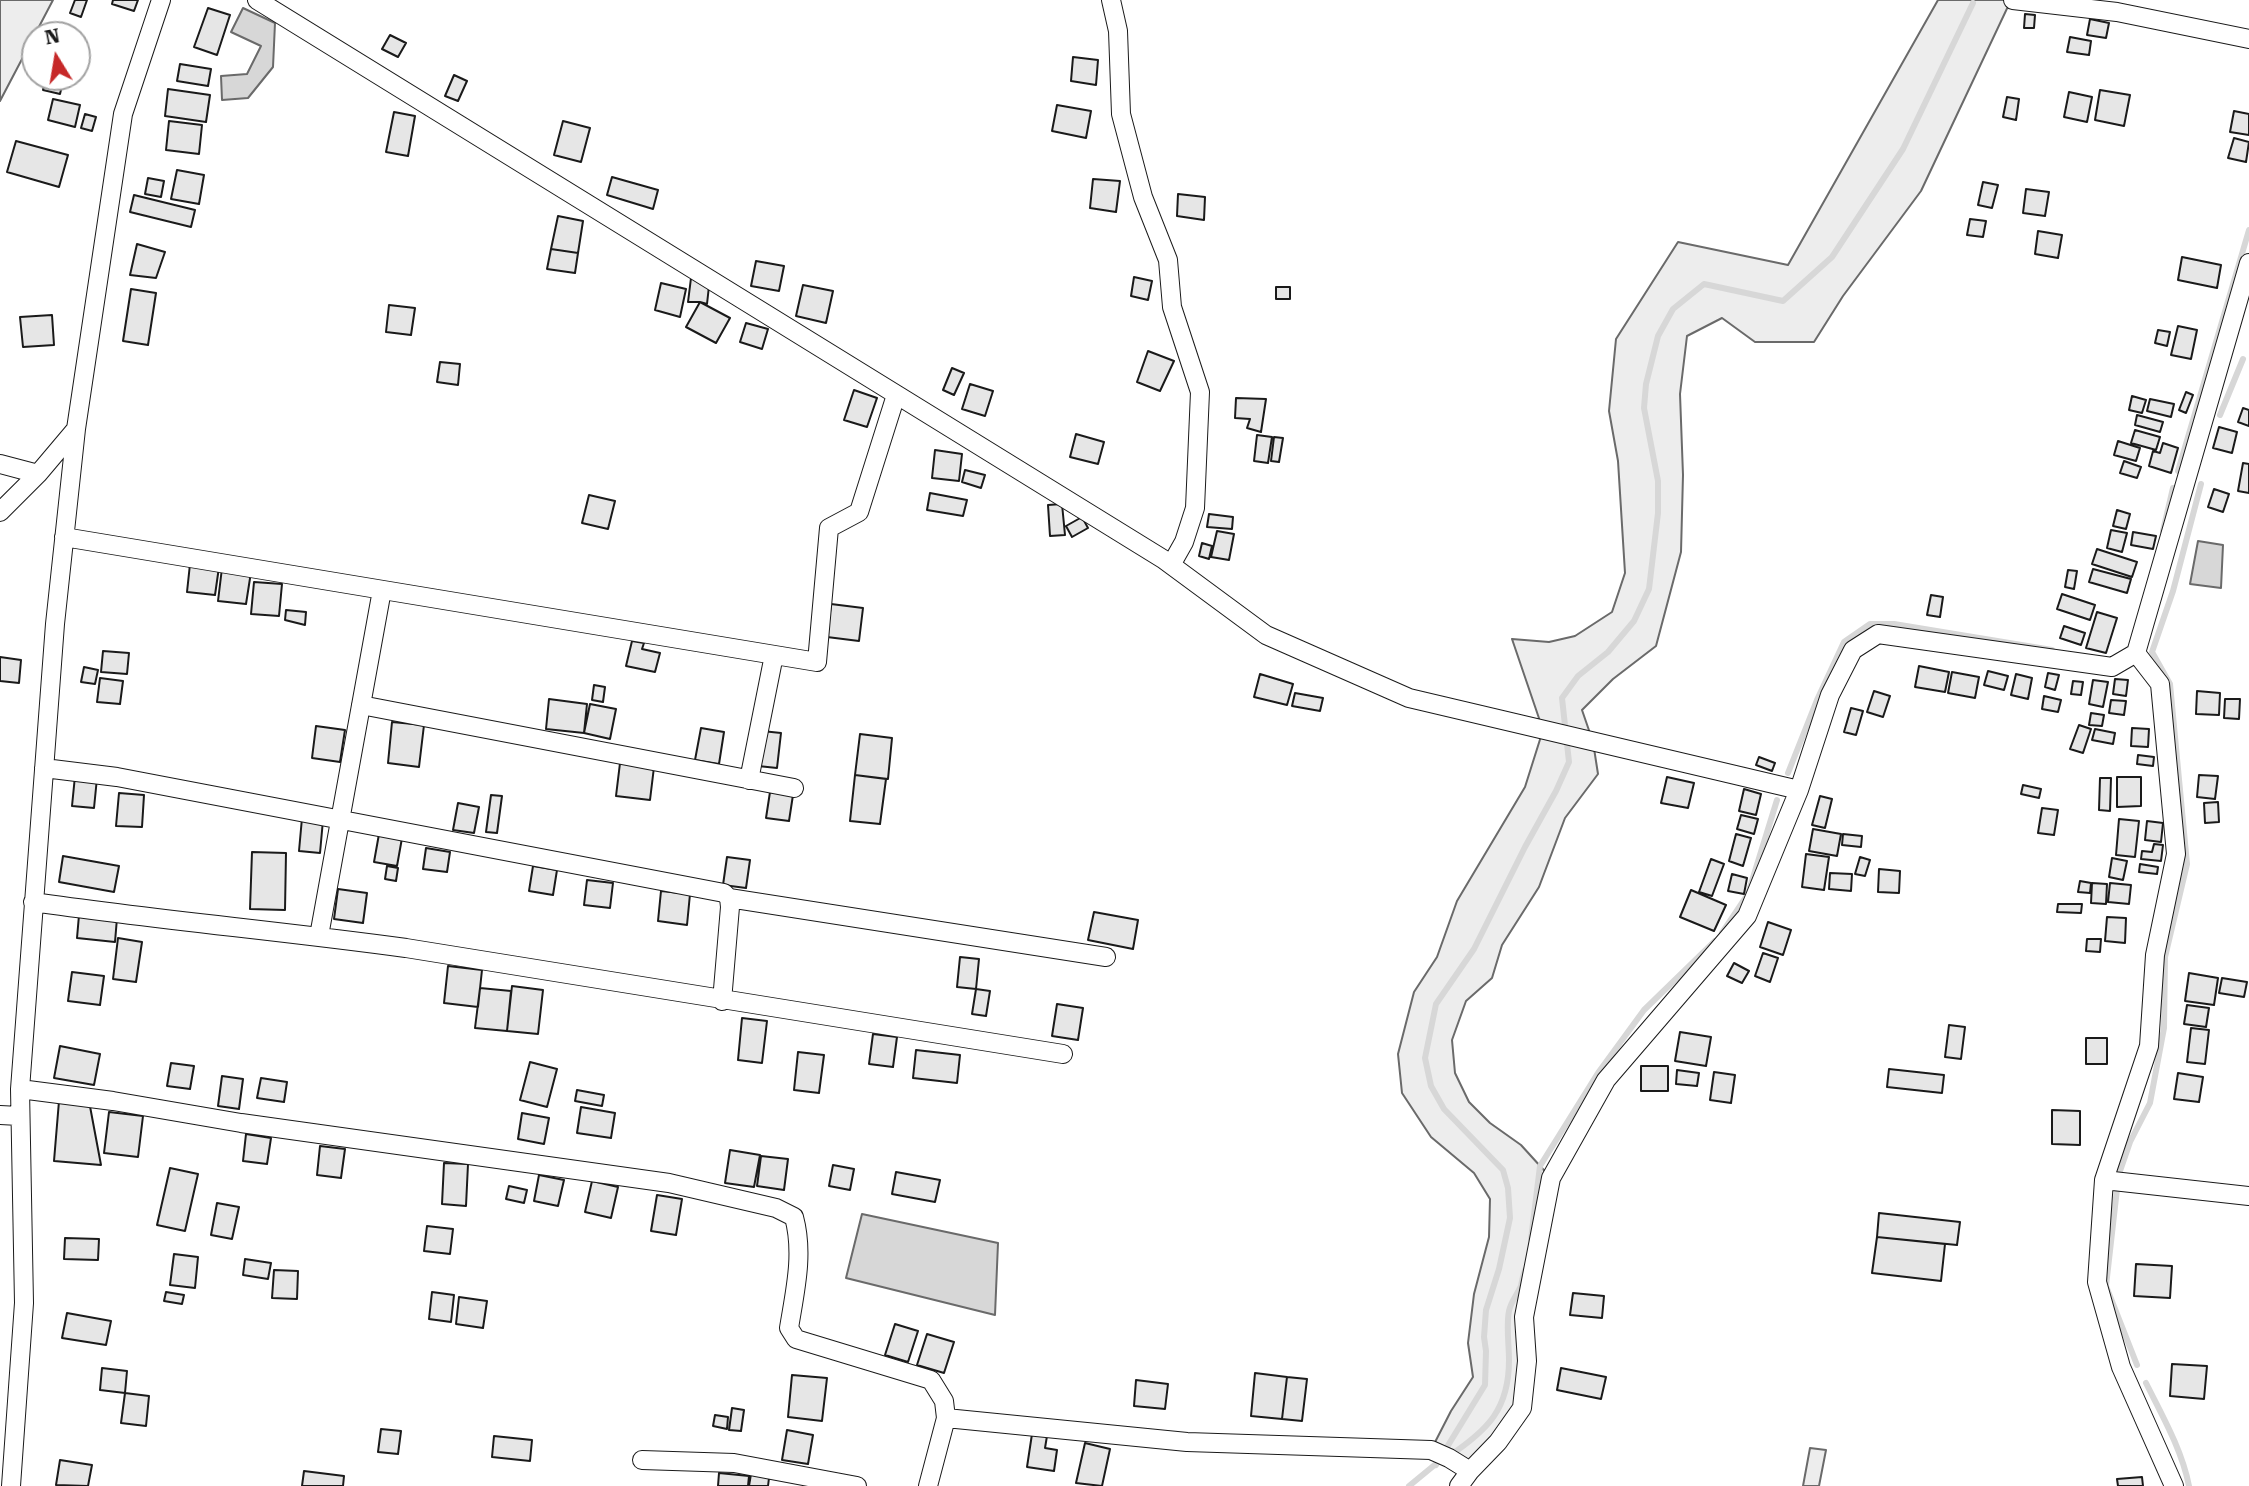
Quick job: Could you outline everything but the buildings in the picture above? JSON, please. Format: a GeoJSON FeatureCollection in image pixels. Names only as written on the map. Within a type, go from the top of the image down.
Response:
{"type":"FeatureCollection","features":[{"type":"Feature","properties":{"kind":"street"},"geometry":{"type":"LineString","coordinates":[[11,1486],[24,1303],[20,1089],[64,537],[76,429],[123,114],[161,0]]}},
{"type":"Feature","properties":{"kind":"street"},"geometry":{"type":"LineString","coordinates":[[257,0],[1171,565],[1266,635],[1409,698],[1799,790]]}},
{"type":"Feature","properties":{"kind":"street"},"geometry":{"type":"LineString","coordinates":[[1111,0],[1118,31],[1121,114],[1143,197],[1168,260],[1172,307],[1200,392],[1195,508],[1184,542],[1171,565]]}},
{"type":"Feature","properties":{"kind":"street"},"geometry":{"type":"LineString","coordinates":[[2013,0],[2117,12],[2249,39]]}},
{"type":"Feature","properties":{"kind":"street"},"geometry":{"type":"LineString","coordinates":[[1459,1486],[1498,1442],[1522,1408],[1527,1362],[1524,1317],[1551,1178],[1606,1080],[1747,916],[1799,790],[1830,695],[1853,650],[1878,634],[2112,667],[2136,653],[2249,263]]}},
{"type":"Feature","properties":{"kind":"street"},"geometry":{"type":"LineString","coordinates":[[64,537],[817,662],[829,528],[859,512],[896,395]]}},
{"type":"Feature","properties":{"kind":"street"},"geometry":{"type":"LineString","coordinates":[[0,512],[38,474],[76,429]]}},
{"type":"Feature","properties":{"kind":"street"},"geometry":{"type":"LineString","coordinates":[[0,464],[38,474]]}},
{"type":"Feature","properties":{"kind":"street"},"geometry":{"type":"LineString","coordinates":[[319,936],[382,590]]}},
{"type":"Feature","properties":{"kind":"street"},"geometry":{"type":"LineString","coordinates":[[2136,653],[2160,684],[2176,854],[2155,955],[2149,1046],[2104,1180],[2097,1282],[2121,1367],[2174,1486]]}},
{"type":"Feature","properties":{"kind":"street"},"geometry":{"type":"LineString","coordinates":[[749,780],[774,655]]}},
{"type":"Feature","properties":{"kind":"street"},"geometry":{"type":"LineString","coordinates":[[361,705],[794,788]]}},
{"type":"Feature","properties":{"kind":"street"},"geometry":{"type":"LineString","coordinates":[[44,768],[117,777],[652,878],[724,893],[729,898],[1106,957]]}},
{"type":"Feature","properties":{"kind":"street"},"geometry":{"type":"LineString","coordinates":[[722,1001],[729,898]]}},
{"type":"Feature","properties":{"kind":"street"},"geometry":{"type":"LineString","coordinates":[[33,902],[406,948],[1063,1054]]}},
{"type":"Feature","properties":{"kind":"street"},"geometry":{"type":"LineString","coordinates":[[20,1089],[113,1101],[241,1124],[668,1183],[776,1208],[794,1217],[798,1233],[800,1251],[789,1328],[796,1339],[931,1380],[944,1401],[946,1418],[928,1486]]}},
{"type":"Feature","properties":{"kind":"street"},"geometry":{"type":"LineString","coordinates":[[0,1115],[19,1116]]}},
{"type":"Feature","properties":{"kind":"street"},"geometry":{"type":"LineString","coordinates":[[2104,1180],[2249,1196]]}},
{"type":"Feature","properties":{"kind":"street"},"geometry":{"type":"LineString","coordinates":[[946,1418],[1186,1442],[1431,1450],[1470,1471]]}},
{"type":"Feature","properties":{"kind":"street"},"geometry":{"type":"LineString","coordinates":[[642,1460],[734,1463],[857,1486]]}},
{"type":"Feature","properties":{"kind":"shaded area"},"geometry":{"type":"Polygon","coordinates":[[[0,0],[53,0],[42,21],[21,21],[21,61],[0,101],[0,0]]]}},
{"type":"Feature","properties":{"kind":"shaded area"},"geometry":{"type":"Polygon","coordinates":[[[1938,0],[2011,0],[1921,191],[1843,296],[1814,342],[1755,342],[1722,318],[1687,336],[1680,394],[1683,475],[1681,552],[1656,646],[1613,679],[1582,710],[1593,742],[1598,774],[1565,818],[1539,887],[1502,945],[1492,978],[1466,1001],[1452,1040],[1455,1073],[1469,1102],[1490,1123],[1521,1145],[1551,1178],[1524,1317],[1522,1408],[1470,1471],[1431,1450],[1451,1411],[1473,1377],[1468,1343],[1474,1294],[1489,1237],[1490,1199],[1474,1173],[1431,1137],[1402,1093],[1398,1054],[1414,992],[1437,957],[1457,901],[1525,787],[1543,730],[1512,639],[1549,642],[1575,636],[1612,612],[1625,573],[1618,461],[1609,411],[1616,339],[1678,242],[1788,265],[1938,0]]]}},
{"type":"Feature","properties":{"kind":"shaded area"},"geometry":{"type":"Polygon","coordinates":[[[243,8],[275,23],[273,67],[248,98],[222,100],[221,76],[247,74],[261,46],[231,32],[243,8]]]}},
{"type":"Feature","properties":{"kind":"shaded area"},"geometry":{"type":"Polygon","coordinates":[[[2198,541],[2223,545],[2221,588],[2190,584],[2198,541]]]}},
{"type":"Feature","properties":{"kind":"shaded area"},"geometry":{"type":"Polygon","coordinates":[[[862,1214],[998,1243],[995,1315],[846,1278],[862,1214]]]}},
{"type":"Feature","properties":{"kind":"shaded area"},"geometry":{"type":"Polygon","coordinates":[[[1810,1448],[1826,1450],[1819,1486],[1803,1486],[1810,1448]]]}},
{"type":"Feature","properties":{"kind":"waterway"},"geometry":{"type":"LineString","coordinates":[[1436,1465],[1485,1385],[1486,1310],[1499,1269],[1510,1218],[1508,1188],[1503,1170],[1444,1109],[1431,1086],[1425,1058],[1436,1004],[1474,949],[1569,762],[1562,698],[1578,676],[1608,652],[1634,621],[1649,589],[1658,513],[1658,481],[1644,408],[1646,384],[1658,336],[1673,309],[1704,284],[1783,301],[1832,257],[1903,149],[1973,3]]}},
{"type":"Feature","properties":{"kind":"waterway"},"geometry":{"type":"LineString","coordinates":[[2178,471],[2249,230]]}},
{"type":"Feature","properties":{"kind":"waterway"},"geometry":{"type":"LineString","coordinates":[[2220,415],[2243,359]]}},
{"type":"Feature","properties":{"kind":"waterway"},"geometry":{"type":"LineString","coordinates":[[2120,1171],[2130,1142],[2150,1103],[2164,1028],[2165,957],[2187,864],[2170,684],[2152,652],[2173,591],[2201,484]]}},
{"type":"Feature","properties":{"kind":"waterway"},"geometry":{"type":"LineString","coordinates":[[2163,531],[2173,488]]}},
{"type":"Feature","properties":{"kind":"waterway"},"geometry":{"type":"LineString","coordinates":[[1788,773],[1844,642],[1870,624],[1894,624],[2052,650]]}},
{"type":"Feature","properties":{"kind":"waterway"},"geometry":{"type":"LineString","coordinates":[[1722,933],[1748,894],[1777,800]]}},
{"type":"Feature","properties":{"kind":"waterway"},"geometry":{"type":"LineString","coordinates":[[1531,1239],[1540,1166],[1598,1073],[1644,1010],[1715,941]]}},
{"type":"Feature","properties":{"kind":"waterway"},"geometry":{"type":"LineString","coordinates":[[2117,1189],[2106,1286],[2137,1365]]}},
{"type":"Feature","properties":{"kind":"waterway"},"geometry":{"type":"LineString","coordinates":[[1449,1456],[1475,1437],[1494,1417],[1500,1405],[1508,1377],[1509,1311],[1525,1270]]}},
{"type":"Feature","properties":{"kind":"waterway"},"geometry":{"type":"LineString","coordinates":[[2146,1383],[2177,1446],[2189,1486]]}},
{"type":"Feature","properties":{"kind":"waterway"},"geometry":{"type":"LineString","coordinates":[[1409,1486],[1437,1463]]}}]}
